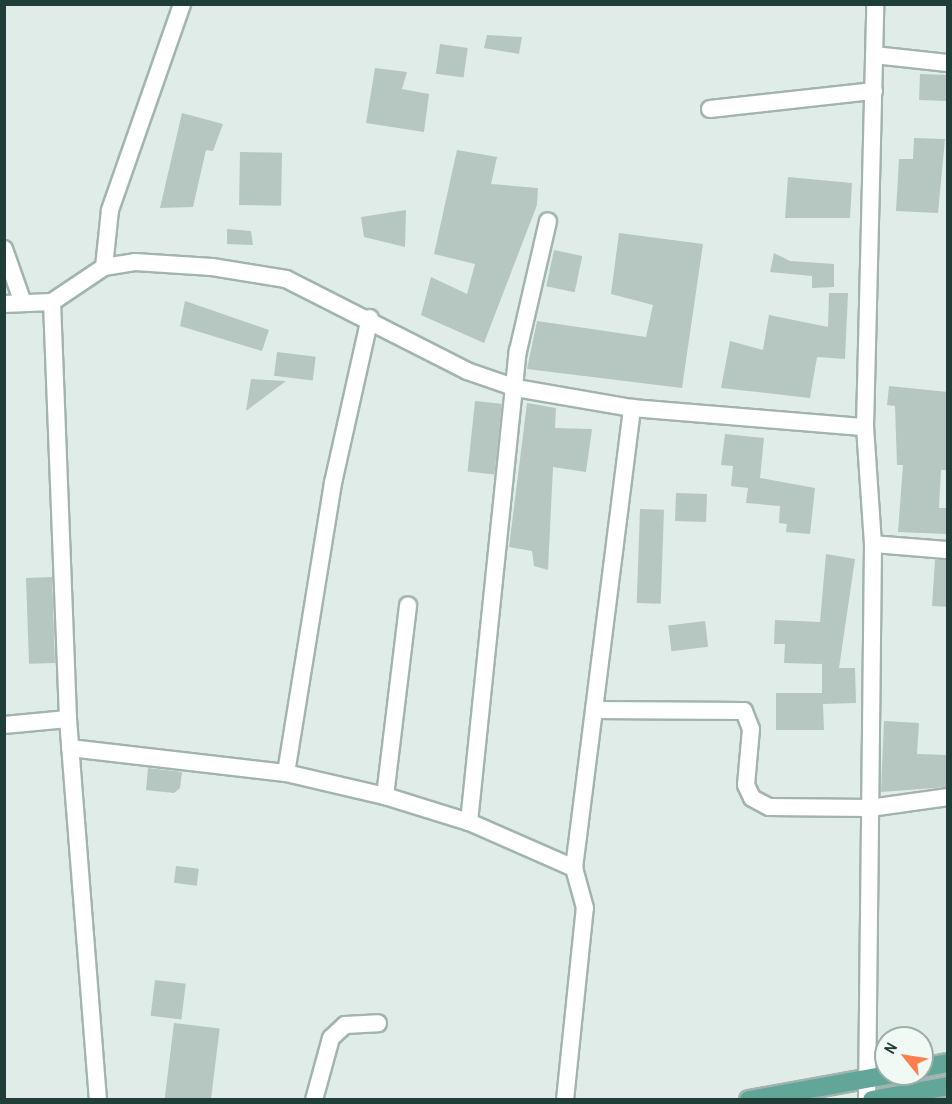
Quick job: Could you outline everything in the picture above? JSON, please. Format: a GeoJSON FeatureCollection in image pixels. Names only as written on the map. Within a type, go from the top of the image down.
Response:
{"type":"FeatureCollection","features":[{"type":"Feature","properties":{"kind":"main road"},"geometry":{"type":"LineString","coordinates":[[749,1100],[874,1078]]}},
{"type":"Feature","properties":{"kind":"main road"},"geometry":{"type":"LineString","coordinates":[[872,1100],[948,1086]]}},
{"type":"Feature","properties":{"kind":"street"},"geometry":{"type":"LineString","coordinates":[[104,267],[110,210],[182,4]]}},
{"type":"Feature","properties":{"kind":"street"},"geometry":{"type":"LineString","coordinates":[[867,1100],[863,1080],[870,808],[873,544],[866,427],[875,4]]}},
{"type":"Feature","properties":{"kind":"street"},"geometry":{"type":"LineString","coordinates":[[874,55],[948,63]]}},
{"type":"Feature","properties":{"kind":"street"},"geometry":{"type":"LineString","coordinates":[[710,109],[874,91]]}},
{"type":"Feature","properties":{"kind":"street"},"geometry":{"type":"LineString","coordinates":[[469,822],[488,605],[516,388],[518,351],[549,221]]}},
{"type":"Feature","properties":{"kind":"street"},"geometry":{"type":"LineString","coordinates":[[4,249],[23,303]]}},
{"type":"Feature","properties":{"kind":"street"},"geometry":{"type":"LineString","coordinates":[[4,304],[52,302],[104,267],[135,262],[286,279],[370,318],[467,370],[516,388],[632,408],[866,427]]}},
{"type":"Feature","properties":{"kind":"street"},"geometry":{"type":"LineString","coordinates":[[52,302],[68,719],[98,1100]]}},
{"type":"Feature","properties":{"kind":"street"},"geometry":{"type":"LineString","coordinates":[[286,773],[333,483],[370,318]]}},
{"type":"Feature","properties":{"kind":"street"},"geometry":{"type":"LineString","coordinates":[[565,1100],[585,908],[574,868],[632,408]]}},
{"type":"Feature","properties":{"kind":"street"},"geometry":{"type":"LineString","coordinates":[[873,544],[948,550]]}},
{"type":"Feature","properties":{"kind":"street"},"geometry":{"type":"LineString","coordinates":[[385,796],[408,604]]}},
{"type":"Feature","properties":{"kind":"street"},"geometry":{"type":"LineString","coordinates":[[594,710],[744,711],[751,729],[746,784],[752,798],[769,807],[870,808],[948,797]]}},
{"type":"Feature","properties":{"kind":"street"},"geometry":{"type":"LineString","coordinates":[[4,725],[68,719]]}},
{"type":"Feature","properties":{"kind":"street"},"geometry":{"type":"LineString","coordinates":[[70,748],[286,773],[385,796],[469,822],[574,868]]}},
{"type":"Feature","properties":{"kind":"street"},"geometry":{"type":"LineString","coordinates":[[314,1100],[331,1038],[345,1025],[378,1023]]}},
{"type":"Feature","properties":{"kind":"building"},"geometry":{"type":"Polygon","coordinates":[[[487,35],[522,37],[519,54],[484,48],[487,35]]]}},
{"type":"Feature","properties":{"kind":"building"},"geometry":{"type":"Polygon","coordinates":[[[440,44],[468,48],[464,78],[436,74],[440,44]]]}},
{"type":"Feature","properties":{"kind":"building"},"geometry":{"type":"Polygon","coordinates":[[[375,68],[407,72],[402,89],[429,94],[424,132],[366,123],[375,68]]]}},
{"type":"Feature","properties":{"kind":"building"},"geometry":{"type":"Polygon","coordinates":[[[920,74],[948,75],[947,101],[919,100],[920,74]]]}},
{"type":"Feature","properties":{"kind":"building"},"geometry":{"type":"Polygon","coordinates":[[[182,113],[223,124],[213,151],[206,150],[193,207],[160,208],[182,113]]]}},
{"type":"Feature","properties":{"kind":"building"},"geometry":{"type":"Polygon","coordinates":[[[914,138],[945,139],[938,213],[896,211],[899,159],[913,159],[914,138]]]}},
{"type":"Feature","properties":{"kind":"building"},"geometry":{"type":"Polygon","coordinates":[[[457,150],[497,157],[491,184],[538,188],[537,205],[484,343],[421,315],[431,277],[467,294],[475,264],[434,254],[457,150]]]}},
{"type":"Feature","properties":{"kind":"building"},"geometry":{"type":"Polygon","coordinates":[[[240,152],[282,153],[281,206],[239,205],[240,152]]]}},
{"type":"Feature","properties":{"kind":"building"},"geometry":{"type":"Polygon","coordinates":[[[788,177],[852,183],[850,218],[785,218],[788,177]]]}},
{"type":"Feature","properties":{"kind":"building"},"geometry":{"type":"Polygon","coordinates":[[[406,210],[405,247],[364,237],[361,217],[406,210]]]}},
{"type":"Feature","properties":{"kind":"building"},"geometry":{"type":"Polygon","coordinates":[[[227,229],[251,231],[253,245],[227,244],[227,229]]]}},
{"type":"Feature","properties":{"kind":"building"},"geometry":{"type":"Polygon","coordinates":[[[619,233],[703,244],[682,388],[527,369],[537,321],[646,337],[653,305],[611,294],[619,233]]]}},
{"type":"Feature","properties":{"kind":"building"},"geometry":{"type":"Polygon","coordinates":[[[554,250],[582,256],[575,292],[546,286],[554,250]]]}},
{"type":"Feature","properties":{"kind":"building"},"geometry":{"type":"Polygon","coordinates":[[[774,253],[790,261],[834,264],[834,287],[812,288],[812,276],[770,272],[774,253]]]}},
{"type":"Feature","properties":{"kind":"building"},"geometry":{"type":"Polygon","coordinates":[[[829,293],[848,293],[845,359],[817,357],[810,398],[721,388],[730,341],[763,350],[769,315],[828,327],[829,293]]]}},
{"type":"Feature","properties":{"kind":"building"},"geometry":{"type":"Polygon","coordinates":[[[185,301],[269,330],[262,351],[180,326],[185,301]]]}},
{"type":"Feature","properties":{"kind":"building"},"geometry":{"type":"Polygon","coordinates":[[[277,352],[316,357],[313,381],[274,376],[277,352]]]}},
{"type":"Feature","properties":{"kind":"building"},"geometry":{"type":"Polygon","coordinates":[[[251,379],[286,381],[246,411],[251,379]]]}},
{"type":"Feature","properties":{"kind":"building"},"geometry":{"type":"Polygon","coordinates":[[[889,386],[948,392],[948,470],[941,470],[939,508],[948,508],[947,534],[898,532],[903,465],[897,465],[895,406],[887,405],[889,386]]]}},
{"type":"Feature","properties":{"kind":"building"},"geometry":{"type":"Polygon","coordinates":[[[475,401],[502,404],[494,474],[468,472],[475,401]]]}},
{"type":"Feature","properties":{"kind":"building"},"geometry":{"type":"Polygon","coordinates":[[[527,403],[556,408],[555,428],[592,429],[586,472],[553,467],[548,570],[534,566],[532,551],[509,547],[527,403]]]}},
{"type":"Feature","properties":{"kind":"building"},"geometry":{"type":"Polygon","coordinates":[[[725,434],[764,438],[760,478],[815,488],[810,534],[786,532],[787,524],[779,523],[780,506],[746,503],[748,488],[731,486],[733,466],[721,465],[725,434]]]}},
{"type":"Feature","properties":{"kind":"building"},"geometry":{"type":"Polygon","coordinates":[[[676,493],[707,494],[706,522],[675,521],[676,493]]]}},
{"type":"Feature","properties":{"kind":"building"},"geometry":{"type":"Polygon","coordinates":[[[640,509],[664,510],[661,604],[637,603],[640,509]]]}},
{"type":"Feature","properties":{"kind":"building"},"geometry":{"type":"Polygon","coordinates":[[[826,554],[855,559],[839,668],[855,668],[856,703],[823,704],[824,730],[776,730],[776,693],[822,693],[822,664],[784,663],[785,644],[774,644],[775,620],[820,622],[826,554]]]}},
{"type":"Feature","properties":{"kind":"building"},"geometry":{"type":"Polygon","coordinates":[[[935,560],[948,560],[948,607],[932,606],[935,560]]]}},
{"type":"Feature","properties":{"kind":"building"},"geometry":{"type":"Polygon","coordinates":[[[52,577],[55,663],[29,664],[26,578],[52,577]]]}},
{"type":"Feature","properties":{"kind":"building"},"geometry":{"type":"Polygon","coordinates":[[[705,621],[708,647],[671,651],[668,626],[705,621]]]}},
{"type":"Feature","properties":{"kind":"building"},"geometry":{"type":"Polygon","coordinates":[[[884,721],[919,723],[917,754],[948,755],[948,787],[881,792],[884,721]]]}},
{"type":"Feature","properties":{"kind":"building"},"geometry":{"type":"Polygon","coordinates":[[[148,768],[182,772],[180,788],[174,793],[146,790],[148,768]]]}},
{"type":"Feature","properties":{"kind":"building"},"geometry":{"type":"Polygon","coordinates":[[[176,866],[199,869],[197,886],[174,883],[176,866]]]}},
{"type":"Feature","properties":{"kind":"building"},"geometry":{"type":"Polygon","coordinates":[[[155,980],[186,984],[181,1020],[151,1016],[155,980]]]}},
{"type":"Feature","properties":{"kind":"building"},"geometry":{"type":"Polygon","coordinates":[[[174,1023],[220,1029],[211,1100],[165,1100],[174,1023]]]}}]}
